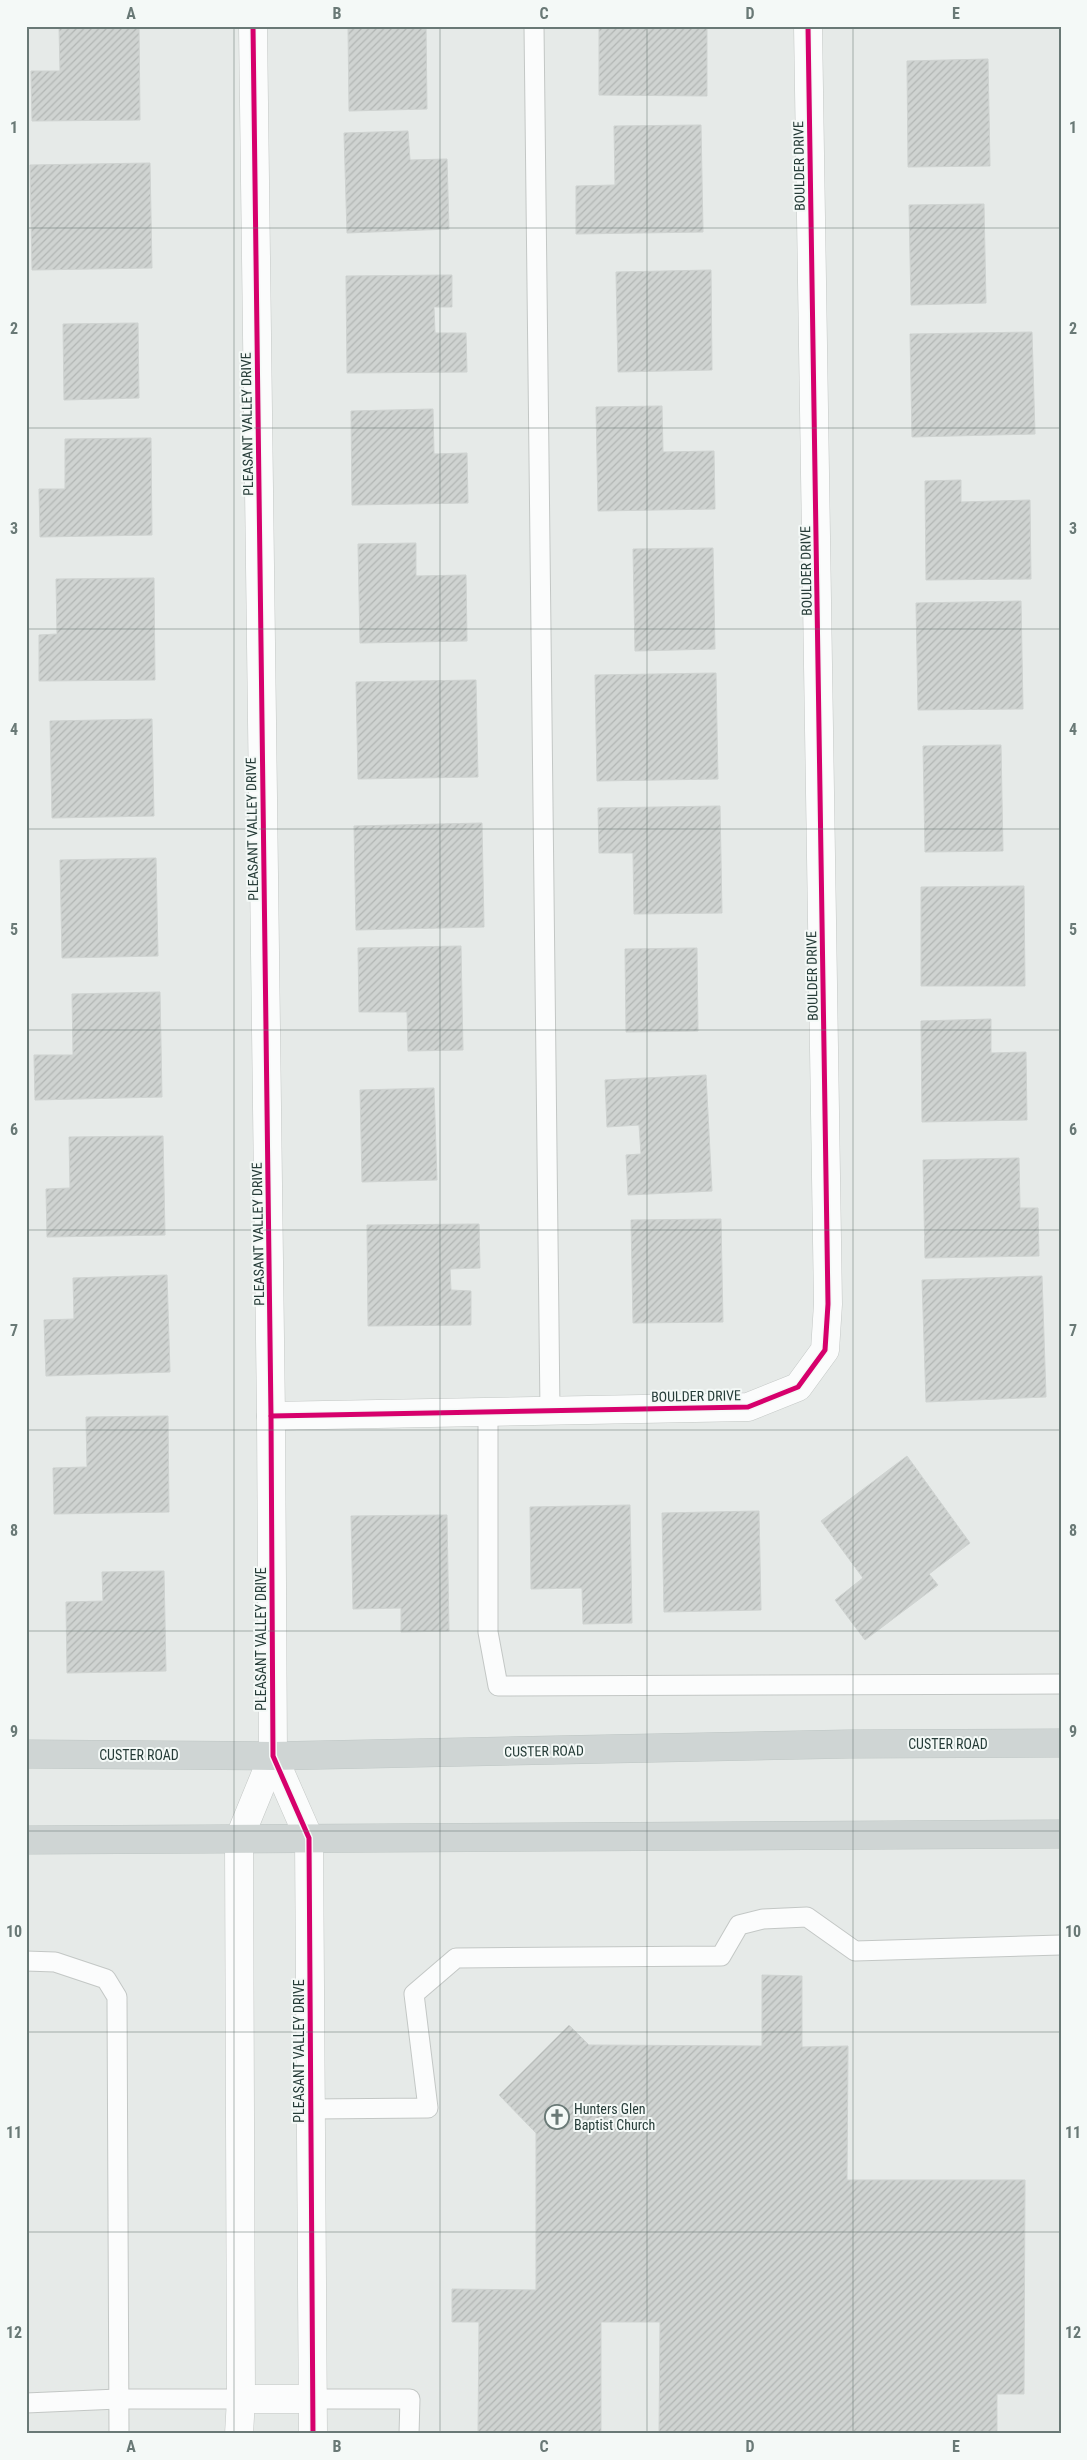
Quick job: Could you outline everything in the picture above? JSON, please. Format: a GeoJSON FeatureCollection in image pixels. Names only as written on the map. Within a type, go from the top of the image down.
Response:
{"type":"FeatureCollection","features":[{"type":"Feature","properties":{"kind":"main road","name":"CUSTER ROAD"},"geometry":{"type":"LineString","coordinates":[[26,1754],[273,1756],[849,1744],[1061,1743]]}},
{"type":"Feature","properties":{"kind":"main road"},"geometry":{"type":"LineString","coordinates":[[26,1840],[1061,1834]]}},
{"type":"Feature","properties":{"kind":"street","name":"PLEASANT VALLEY DRIVE"},"geometry":{"type":"LineString","coordinates":[[239,2434],[241,2399],[239,1839],[273,1756],[271,1416],[253,26]]}},
{"type":"Feature","properties":{"kind":"street","name":"BOULDER DRIVE"},"geometry":{"type":"LineString","coordinates":[[271,1416],[748,1407],[798,1387],[825,1350],[828,1304],[808,26]]}},
{"type":"Feature","properties":{"kind":"street","name":"PLEASANT VALLEY DRIVE"},"geometry":{"type":"LineString","coordinates":[[273,1756],[309,1838],[312,2434]]}},
{"type":"Feature","properties":{"kind":"street"},"geometry":{"type":"LineString","coordinates":[[241,2399],[313,2399]]}},
{"type":"Feature","properties":{"kind":"lane"},"geometry":{"type":"LineString","coordinates":[[534,26],[550,1411]]}},
{"type":"Feature","properties":{"kind":"lane"},"geometry":{"type":"LineString","coordinates":[[488,1412],[488,1632],[498,1686],[1061,1684]]}},
{"type":"Feature","properties":{"kind":"lane"},"geometry":{"type":"LineString","coordinates":[[311,2109],[428,2108],[414,1994],[456,1958],[721,1956],[739,1924],[763,1918],[791,1916],[807,1917],[855,1951],[1061,1946]]}},
{"type":"Feature","properties":{"kind":"lane"},"geometry":{"type":"LineString","coordinates":[[26,1962],[55,1962],[106,1980],[116,1997],[119,2434]]}},
{"type":"Feature","properties":{"kind":"lane"},"geometry":{"type":"LineString","coordinates":[[26,2403],[118,2399],[241,2399]]}},
{"type":"Feature","properties":{"kind":"lane"},"geometry":{"type":"LineString","coordinates":[[313,2399],[410,2399],[409,2434]]}},
{"type":"Feature","properties":{"kind":"building"},"geometry":{"type":"Polygon","coordinates":[[[59,26],[139,26],[140,120],[32,121],[31,71],[60,71],[59,26]]]}},
{"type":"Feature","properties":{"kind":"building"},"geometry":{"type":"Polygon","coordinates":[[[348,26],[426,26],[427,109],[349,111],[348,26]]]}},
{"type":"Feature","properties":{"kind":"building"},"geometry":{"type":"Polygon","coordinates":[[[599,26],[707,26],[707,96],[599,95],[599,26]]]}},
{"type":"Feature","properties":{"kind":"building"},"geometry":{"type":"Polygon","coordinates":[[[988,59],[990,166],[908,167],[907,61],[988,59]]]}},
{"type":"Feature","properties":{"kind":"building"},"geometry":{"type":"Polygon","coordinates":[[[701,125],[703,232],[576,234],[576,186],[615,185],[614,126],[701,125]]]}},
{"type":"Feature","properties":{"kind":"building"},"geometry":{"type":"Polygon","coordinates":[[[408,131],[410,160],[447,159],[449,229],[347,233],[344,133],[408,131]]]}},
{"type":"Feature","properties":{"kind":"building"},"geometry":{"type":"Polygon","coordinates":[[[150,163],[152,268],[32,270],[30,165],[150,163]]]}},
{"type":"Feature","properties":{"kind":"building"},"geometry":{"type":"Polygon","coordinates":[[[984,204],[986,303],[911,305],[909,205],[984,204]]]}},
{"type":"Feature","properties":{"kind":"building"},"geometry":{"type":"Polygon","coordinates":[[[711,270],[712,370],[618,372],[616,272],[711,270]]]}},
{"type":"Feature","properties":{"kind":"building"},"geometry":{"type":"Polygon","coordinates":[[[452,275],[452,307],[434,307],[435,333],[466,333],[467,372],[347,373],[346,276],[452,275]]]}},
{"type":"Feature","properties":{"kind":"building"},"geometry":{"type":"Polygon","coordinates":[[[138,323],[139,398],[64,400],[63,324],[138,323]]]}},
{"type":"Feature","properties":{"kind":"building"},"geometry":{"type":"Polygon","coordinates":[[[1032,332],[1035,434],[912,437],[910,334],[1032,332]]]}},
{"type":"Feature","properties":{"kind":"building"},"geometry":{"type":"Polygon","coordinates":[[[662,406],[663,452],[714,451],[715,509],[598,511],[596,407],[662,406]]]}},
{"type":"Feature","properties":{"kind":"building"},"geometry":{"type":"Polygon","coordinates":[[[433,409],[434,454],[467,453],[468,503],[352,505],[351,411],[433,409]]]}},
{"type":"Feature","properties":{"kind":"building"},"geometry":{"type":"Polygon","coordinates":[[[151,438],[152,535],[40,537],[39,489],[65,489],[65,439],[151,438]]]}},
{"type":"Feature","properties":{"kind":"building"},"geometry":{"type":"Polygon","coordinates":[[[961,480],[961,502],[1030,500],[1031,579],[926,580],[925,481],[961,480]]]}},
{"type":"Feature","properties":{"kind":"building"},"geometry":{"type":"Polygon","coordinates":[[[416,543],[416,576],[466,575],[467,641],[360,643],[358,544],[416,543]]]}},
{"type":"Feature","properties":{"kind":"building"},"geometry":{"type":"Polygon","coordinates":[[[713,548],[715,649],[635,651],[633,549],[713,548]]]}},
{"type":"Feature","properties":{"kind":"building"},"geometry":{"type":"Polygon","coordinates":[[[154,578],[155,680],[39,681],[39,635],[57,634],[56,579],[154,578]]]}},
{"type":"Feature","properties":{"kind":"building"},"geometry":{"type":"Polygon","coordinates":[[[1021,601],[1023,709],[918,710],[916,603],[1021,601]]]}},
{"type":"Feature","properties":{"kind":"building"},"geometry":{"type":"Polygon","coordinates":[[[716,673],[718,779],[597,781],[595,675],[716,673]]]}},
{"type":"Feature","properties":{"kind":"building"},"geometry":{"type":"Polygon","coordinates":[[[476,680],[478,777],[358,779],[356,682],[476,680]]]}},
{"type":"Feature","properties":{"kind":"building"},"geometry":{"type":"Polygon","coordinates":[[[152,719],[154,816],[52,818],[50,721],[152,719]]]}},
{"type":"Feature","properties":{"kind":"building"},"geometry":{"type":"Polygon","coordinates":[[[1001,745],[1003,851],[925,852],[923,746],[1001,745]]]}},
{"type":"Feature","properties":{"kind":"building"},"geometry":{"type":"Polygon","coordinates":[[[720,806],[722,913],[634,914],[633,853],[599,853],[598,808],[720,806]]]}},
{"type":"Feature","properties":{"kind":"building"},"geometry":{"type":"Polygon","coordinates":[[[482,823],[484,927],[356,930],[354,826],[482,823]]]}},
{"type":"Feature","properties":{"kind":"building"},"geometry":{"type":"Polygon","coordinates":[[[156,858],[158,956],[62,958],[60,860],[156,858]]]}},
{"type":"Feature","properties":{"kind":"building"},"geometry":{"type":"Polygon","coordinates":[[[1024,886],[1025,986],[921,986],[921,887],[1024,886]]]}},
{"type":"Feature","properties":{"kind":"building"},"geometry":{"type":"Polygon","coordinates":[[[461,946],[463,1050],[408,1051],[407,1012],[359,1012],[358,948],[461,946]]]}},
{"type":"Feature","properties":{"kind":"building"},"geometry":{"type":"Polygon","coordinates":[[[697,948],[698,1031],[626,1032],[625,949],[697,948]]]}},
{"type":"Feature","properties":{"kind":"building"},"geometry":{"type":"Polygon","coordinates":[[[160,992],[162,1097],[35,1100],[34,1055],[73,1055],[72,994],[160,992]]]}},
{"type":"Feature","properties":{"kind":"building"},"geometry":{"type":"Polygon","coordinates":[[[991,1019],[991,1053],[1026,1052],[1027,1120],[922,1122],[921,1021],[991,1019]]]}},
{"type":"Feature","properties":{"kind":"building"},"geometry":{"type":"Polygon","coordinates":[[[706,1075],[712,1191],[628,1195],[626,1155],[641,1154],[639,1125],[607,1127],[605,1080],[706,1075]]]}},
{"type":"Feature","properties":{"kind":"building"},"geometry":{"type":"Polygon","coordinates":[[[434,1088],[437,1180],[362,1182],[360,1090],[434,1088]]]}},
{"type":"Feature","properties":{"kind":"building"},"geometry":{"type":"Polygon","coordinates":[[[163,1136],[165,1235],[47,1237],[46,1189],[70,1188],[69,1137],[163,1136]]]}},
{"type":"Feature","properties":{"kind":"building"},"geometry":{"type":"Polygon","coordinates":[[[1019,1158],[1020,1208],[1038,1208],[1039,1256],[925,1258],[923,1160],[1019,1158]]]}},
{"type":"Feature","properties":{"kind":"building"},"geometry":{"type":"Polygon","coordinates":[[[721,1219],[723,1322],[633,1323],[631,1220],[721,1219]]]}},
{"type":"Feature","properties":{"kind":"building"},"geometry":{"type":"Polygon","coordinates":[[[479,1224],[480,1268],[450,1269],[451,1290],[471,1291],[471,1325],[368,1326],[367,1225],[479,1224]]]}},
{"type":"Feature","properties":{"kind":"building"},"geometry":{"type":"Polygon","coordinates":[[[167,1275],[170,1372],[46,1376],[44,1320],[74,1319],[73,1278],[167,1275]]]}},
{"type":"Feature","properties":{"kind":"building"},"geometry":{"type":"Polygon","coordinates":[[[1042,1276],[1046,1397],[926,1402],[922,1280],[1042,1276]]]}},
{"type":"Feature","properties":{"kind":"building"},"geometry":{"type":"Polygon","coordinates":[[[168,1416],[169,1512],[54,1514],[53,1468],[87,1467],[86,1417],[168,1416]]]}},
{"type":"Feature","properties":{"kind":"building"},"geometry":{"type":"Polygon","coordinates":[[[907,1456],[970,1543],[929,1574],[938,1585],[865,1640],[835,1600],[863,1578],[821,1521],[907,1456]]]}},
{"type":"Feature","properties":{"kind":"building"},"geometry":{"type":"Polygon","coordinates":[[[630,1505],[632,1623],[583,1624],[582,1588],[531,1589],[530,1507],[630,1505]]]}},
{"type":"Feature","properties":{"kind":"building"},"geometry":{"type":"Polygon","coordinates":[[[759,1511],[761,1610],[664,1612],[662,1513],[759,1511]]]}},
{"type":"Feature","properties":{"kind":"building"},"geometry":{"type":"Polygon","coordinates":[[[447,1515],[449,1631],[401,1632],[401,1608],[353,1609],[351,1516],[447,1515]]]}},
{"type":"Feature","properties":{"kind":"building"},"geometry":{"type":"Polygon","coordinates":[[[164,1571],[166,1671],[67,1673],[66,1602],[103,1601],[102,1572],[164,1571]]]}},
{"type":"Feature","properties":{"kind":"building"},"geometry":{"type":"Polygon","coordinates":[[[762,1975],[802,1976],[802,2047],[848,2046],[847,2180],[1025,2180],[1024,2394],[997,2394],[997,2434],[659,2434],[660,2322],[601,2322],[601,2434],[478,2434],[479,2322],[452,2322],[452,2289],[536,2290],[536,2133],[499,2095],[569,2025],[589,2045],[762,2046],[762,1975]]]}},
{"type":"Feature","properties":{"kind":"cycle path"},"geometry":{"type":"LineString","coordinates":[[253,26],[271,1416],[273,1756],[309,1838],[313,2434]]}},
{"type":"Feature","properties":{"kind":"cycle path"},"geometry":{"type":"LineString","coordinates":[[271,1416],[748,1407],[798,1387],[825,1350],[828,1304],[808,26]]}},
{"type":"Feature","properties":{"kind":"place","name":"Hunters Glen Baptist Church"},"geometry":{"type":"Point","coordinates":[557,2117]}}]}
